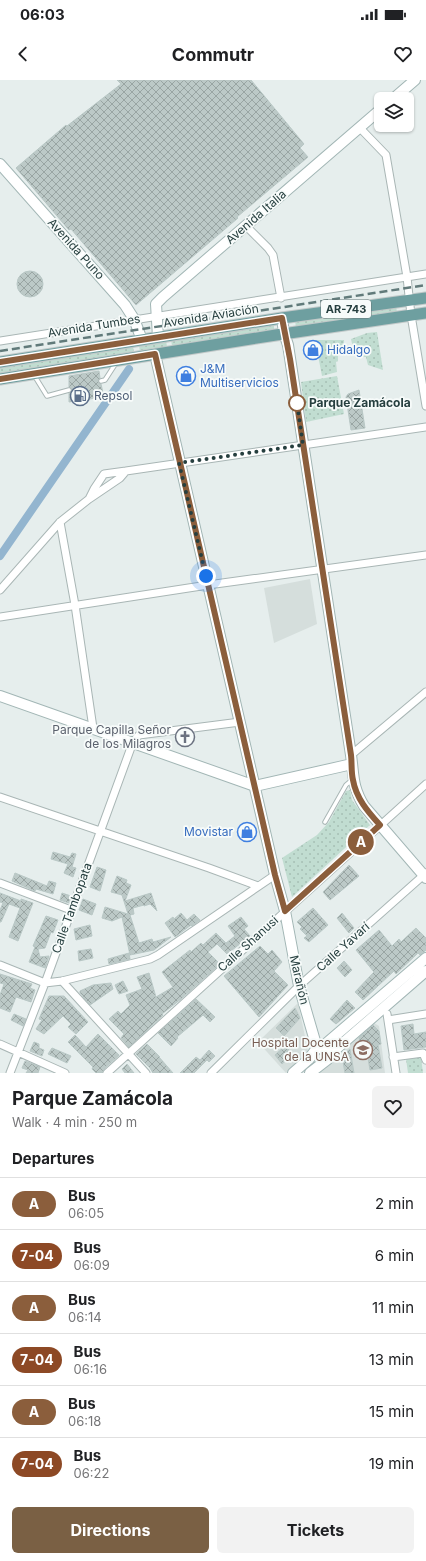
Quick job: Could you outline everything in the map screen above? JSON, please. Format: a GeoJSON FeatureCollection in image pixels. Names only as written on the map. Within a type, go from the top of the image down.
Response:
{"type":"FeatureCollection","features":[{"type":"Feature","properties":{"kind":"main road","name":"Avenida Aviación"},"geometry":{"type":"LineString","coordinates":[[0,362],[282,318],[426,298]]}},
{"type":"Feature","properties":{"kind":"main road","name":"AR-743"},"geometry":{"type":"LineString","coordinates":[[0,379],[284,333],[426,313]]}},
{"type":"Feature","properties":{"kind":"street"},"geometry":{"type":"LineString","coordinates":[[401,92],[416,80]]}},
{"type":"Feature","properties":{"kind":"street","name":"Avenida Italia"},"geometry":{"type":"LineString","coordinates":[[158,337],[156,304],[163,296],[374,115]]}},
{"type":"Feature","properties":{"kind":"street"},"geometry":{"type":"LineString","coordinates":[[359,127],[386,155],[407,277],[411,315],[426,406]]}},
{"type":"Feature","properties":{"kind":"street","name":"Avenida Puno"},"geometry":{"type":"LineString","coordinates":[[0,164],[125,304],[134,319],[142,340]]}},
{"type":"Feature","properties":{"kind":"street"},"geometry":{"type":"LineString","coordinates":[[246,226],[273,255],[281,298]]}},
{"type":"Feature","properties":{"kind":"street","name":"Avenida Tumbes"},"geometry":{"type":"LineString","coordinates":[[0,341],[426,274]]}},
{"type":"Feature","properties":{"kind":"street"},"geometry":{"type":"LineString","coordinates":[[282,318],[284,333],[288,345],[352,759],[353,779],[364,806],[425,876]]}},
{"type":"Feature","properties":{"kind":"street","name":"Marañón"},"geometry":{"type":"LineString","coordinates":[[155,354],[275,875],[285,911],[299,986],[317,1050]]}},
{"type":"Feature","properties":{"kind":"street"},"geometry":{"type":"LineString","coordinates":[[90,499],[94,489],[104,474],[426,427]]}},
{"type":"Feature","properties":{"kind":"street"},"geometry":{"type":"LineString","coordinates":[[0,590],[60,522],[120,478],[126,471]]}},
{"type":"Feature","properties":{"kind":"street"},"geometry":{"type":"LineString","coordinates":[[60,522],[75,605],[93,728]]}},
{"type":"Feature","properties":{"kind":"street"},"geometry":{"type":"LineString","coordinates":[[0,617],[208,584],[426,555]]}},
{"type":"Feature","properties":{"kind":"street"},"geometry":{"type":"LineString","coordinates":[[0,696],[255,786],[352,759],[426,692]]}},
{"type":"Feature","properties":{"kind":"street"},"geometry":{"type":"LineString","coordinates":[[133,742],[139,735],[240,722]]}},
{"type":"Feature","properties":{"kind":"street","name":"Calle Tambopata"},"geometry":{"type":"LineString","coordinates":[[10,1073],[45,983],[133,742]]}},
{"type":"Feature","properties":{"kind":"street","name":"Calle Shanusi"},"geometry":{"type":"LineString","coordinates":[[107,1073],[426,784]]}},
{"type":"Feature","properties":{"kind":"street"},"geometry":{"type":"LineString","coordinates":[[0,797],[258,886]]}},
{"type":"Feature","properties":{"kind":"street"},"geometry":{"type":"LineString","coordinates":[[0,965],[45,983],[62,981],[154,958],[275,875]]}},
{"type":"Feature","properties":{"kind":"street","name":"Calle Yavarí"},"geometry":{"type":"LineString","coordinates":[[211,1073],[299,986],[425,876]]}},
{"type":"Feature","properties":{"kind":"street"},"geometry":{"type":"LineString","coordinates":[[0,883],[71,910]]}},
{"type":"Feature","properties":{"kind":"street"},"geometry":{"type":"LineString","coordinates":[[396,1073],[386,1014],[389,996],[426,958]]}},
{"type":"Feature","properties":{"kind":"street"},"geometry":{"type":"LineString","coordinates":[[293,1073],[317,1050],[376,1000],[389,996],[425,973]]}},
{"type":"Feature","properties":{"kind":"street"},"geometry":{"type":"LineString","coordinates":[[62,981],[146,1073]]}},
{"type":"Feature","properties":{"kind":"street"},"geometry":{"type":"LineString","coordinates":[[376,1000],[386,1014]]}},
{"type":"Feature","properties":{"kind":"street"},"geometry":{"type":"LineString","coordinates":[[319,1067],[386,1014],[426,1014]]}},
{"type":"Feature","properties":{"kind":"street"},"geometry":{"type":"LineString","coordinates":[[0,1044],[65,1073]]}},
{"type":"Feature","properties":{"kind":"street"},"geometry":{"type":"LineString","coordinates":[[317,1050],[326,1049],[319,1067]]}},
{"type":"Feature","properties":{"kind":"street"},"geometry":{"type":"LineString","coordinates":[[317,1050],[314,1060],[319,1067]]}},
{"type":"Feature","properties":{"kind":"street"},"geometry":{"type":"LineString","coordinates":[[393,1057],[423,1052],[426,1060]]}},
{"type":"Feature","properties":{"kind":"lane"},"geometry":{"type":"LineString","coordinates":[[100,381],[105,380],[118,360]]}},
{"type":"Feature","properties":{"kind":"lane"},"geometry":{"type":"LineString","coordinates":[[34,374],[47,396],[68,390]]}},
{"type":"Feature","properties":{"kind":"lane"},"geometry":{"type":"LineString","coordinates":[[325,822],[346,785],[353,779]]}},
{"type":"Feature","properties":{"kind":"shaded area"},"geometry":{"type":"Polygon","coordinates":[[[310,579],[317,624],[274,643],[264,588],[310,579]]]}},
{"type":"Feature","properties":{"kind":"shaded area"},"geometry":{"type":"Polygon","coordinates":[[[298,1003],[308,1051],[286,1073],[258,1042],[298,1003]]]}},
{"type":"Feature","properties":{"kind":"shaded area","name":"Hospital Docente de la UNSA"},"geometry":{"type":"Polygon","coordinates":[[[374,1023],[379,1026],[385,1073],[318,1073],[370,1024],[374,1023]]]}},
{"type":"Feature","properties":{"kind":"green space"},"geometry":{"type":"Polygon","coordinates":[[[396,305],[397,313],[296,328],[295,320],[396,305]]]}},
{"type":"Feature","properties":{"kind":"green space"},"geometry":{"type":"Polygon","coordinates":[[[274,323],[274,330],[172,346],[171,340],[274,323]]]}},
{"type":"Feature","properties":{"kind":"green space"},"geometry":{"type":"Polygon","coordinates":[[[377,332],[383,370],[368,365],[366,357],[363,357],[360,352],[354,353],[351,339],[367,333],[377,332]]]}},
{"type":"Feature","properties":{"kind":"green space"},"geometry":{"type":"Polygon","coordinates":[[[166,340],[167,347],[140,352],[139,345],[166,340]]]}},
{"type":"Feature","properties":{"kind":"green space"},"geometry":{"type":"Polygon","coordinates":[[[315,340],[344,340],[344,347],[342,348],[343,355],[338,355],[338,361],[336,362],[337,372],[322,376],[315,340]]]}},
{"type":"Feature","properties":{"kind":"green space"},"geometry":{"type":"Polygon","coordinates":[[[133,346],[134,353],[0,374],[0,367],[133,346]]]}},
{"type":"Feature","properties":{"kind":"green space"},"geometry":{"type":"Polygon","coordinates":[[[337,376],[344,414],[306,422],[301,382],[337,376]]]}},
{"type":"Feature","properties":{"kind":"green space"},"geometry":{"type":"Polygon","coordinates":[[[350,790],[352,800],[370,825],[292,897],[282,858],[317,835],[329,822],[346,791],[350,790]]]}},
{"type":"Feature","properties":{"kind":"green space"},"geometry":{"type":"Polygon","coordinates":[[[421,1057],[423,1073],[408,1073],[406,1059],[421,1057]]]}},
{"type":"Feature","properties":{"kind":"building"},"geometry":{"type":"Polygon","coordinates":[[[117,80],[251,80],[304,144],[300,148],[308,157],[136,305],[16,168],[66,125],[67,126],[121,84],[117,80]]]}},
{"type":"Feature","properties":{"kind":"building"},"geometry":{"type":"Polygon","coordinates":[[[30,271],[39,275],[43,284],[39,293],[30,297],[21,293],[17,284],[21,275],[30,271]]]}},
{"type":"Feature","properties":{"kind":"building"},"geometry":{"type":"Polygon","coordinates":[[[99,371],[100,378],[98,381],[101,384],[104,397],[69,402],[69,393],[72,392],[72,390],[69,387],[69,376],[99,371]]]}},
{"type":"Feature","properties":{"kind":"building"},"geometry":{"type":"Polygon","coordinates":[[[359,390],[365,428],[351,430],[346,397],[348,394],[359,390]]]}},
{"type":"Feature","properties":{"kind":"building"},"geometry":{"type":"Polygon","coordinates":[[[53,852],[70,857],[72,853],[76,854],[72,867],[76,868],[73,877],[64,873],[68,864],[51,859],[53,852]]]}},
{"type":"Feature","properties":{"kind":"building"},"geometry":{"type":"Polygon","coordinates":[[[349,865],[359,876],[330,900],[323,892],[349,865]]]}},
{"type":"Feature","properties":{"kind":"building"},"geometry":{"type":"Polygon","coordinates":[[[97,867],[106,870],[100,891],[90,887],[97,867]]]}},
{"type":"Feature","properties":{"kind":"building"},"geometry":{"type":"Polygon","coordinates":[[[15,873],[47,886],[49,881],[56,883],[53,894],[36,889],[35,891],[12,881],[15,873]]]}},
{"type":"Feature","properties":{"kind":"building"},"geometry":{"type":"Polygon","coordinates":[[[117,876],[127,880],[126,883],[131,885],[125,901],[151,893],[157,911],[150,904],[133,908],[134,914],[130,915],[139,943],[152,939],[153,942],[171,937],[154,950],[130,955],[122,917],[112,921],[102,918],[105,907],[128,914],[122,895],[111,892],[117,876]]]}},
{"type":"Feature","properties":{"kind":"building"},"geometry":{"type":"Polygon","coordinates":[[[0,893],[21,901],[21,899],[33,903],[18,941],[9,937],[20,908],[9,904],[0,922],[0,910],[3,903],[0,902],[0,893]]]}},
{"type":"Feature","properties":{"kind":"building"},"geometry":{"type":"Polygon","coordinates":[[[62,893],[71,896],[69,903],[60,900],[62,893]]]}},
{"type":"Feature","properties":{"kind":"building"},"geometry":{"type":"Polygon","coordinates":[[[83,899],[96,904],[92,915],[79,910],[83,899]]]}},
{"type":"Feature","properties":{"kind":"building"},"geometry":{"type":"Polygon","coordinates":[[[313,908],[328,925],[309,942],[304,938],[307,936],[300,929],[302,927],[297,922],[313,908]]]}},
{"type":"Feature","properties":{"kind":"building"},"geometry":{"type":"Polygon","coordinates":[[[181,913],[187,920],[194,914],[200,920],[175,937],[165,923],[173,917],[174,919],[181,913]]]}},
{"type":"Feature","properties":{"kind":"building"},"geometry":{"type":"Polygon","coordinates":[[[342,913],[354,928],[349,933],[337,918],[342,913]]]}},
{"type":"Feature","properties":{"kind":"building"},"geometry":{"type":"Polygon","coordinates":[[[46,916],[58,920],[53,933],[51,932],[45,948],[38,949],[40,957],[49,956],[45,968],[29,962],[35,947],[33,946],[46,916]]]}},
{"type":"Feature","properties":{"kind":"building"},"geometry":{"type":"Polygon","coordinates":[[[241,917],[248,926],[244,929],[250,936],[227,954],[217,944],[208,952],[220,964],[162,1014],[163,1015],[129,1047],[121,1038],[124,1034],[109,1019],[118,1011],[121,1014],[130,1005],[126,995],[142,989],[137,977],[149,973],[156,997],[173,987],[162,972],[190,950],[191,952],[201,943],[203,945],[216,933],[226,943],[235,936],[228,926],[241,917]]]}},
{"type":"Feature","properties":{"kind":"building"},"geometry":{"type":"Polygon","coordinates":[[[90,925],[92,936],[76,940],[74,929],[90,925]]]}},
{"type":"Feature","properties":{"kind":"building"},"geometry":{"type":"Polygon","coordinates":[[[416,928],[426,938],[426,950],[420,955],[418,953],[396,974],[394,971],[363,1000],[355,992],[374,972],[356,950],[379,930],[392,946],[399,939],[401,942],[416,928]]]}},
{"type":"Feature","properties":{"kind":"building"},"geometry":{"type":"Polygon","coordinates":[[[260,946],[268,954],[272,950],[282,962],[274,971],[288,985],[259,1017],[224,976],[260,946]]]}},
{"type":"Feature","properties":{"kind":"building"},"geometry":{"type":"Polygon","coordinates":[[[91,949],[93,958],[79,961],[78,951],[91,949]]]}},
{"type":"Feature","properties":{"kind":"building"},"geometry":{"type":"Polygon","coordinates":[[[129,953],[130,959],[109,964],[108,959],[129,953]]]}},
{"type":"Feature","properties":{"kind":"building"},"geometry":{"type":"Polygon","coordinates":[[[344,961],[352,970],[345,977],[337,968],[344,961]]]}},
{"type":"Feature","properties":{"kind":"building"},"geometry":{"type":"Polygon","coordinates":[[[0,974],[32,984],[30,988],[35,990],[31,1002],[16,997],[10,1012],[0,1008],[0,995],[4,984],[0,983],[0,974]]]}},
{"type":"Feature","properties":{"kind":"building"},"geometry":{"type":"Polygon","coordinates":[[[123,981],[128,991],[119,994],[115,985],[123,981]]]}},
{"type":"Feature","properties":{"kind":"building"},"geometry":{"type":"Polygon","coordinates":[[[111,983],[113,989],[90,1005],[80,993],[80,991],[93,985],[111,983]]]}},
{"type":"Feature","properties":{"kind":"building"},"geometry":{"type":"Polygon","coordinates":[[[49,996],[64,996],[88,1022],[76,1034],[68,1027],[71,1024],[63,1016],[44,1034],[36,1029],[42,1020],[39,1019],[49,996]]]}},
{"type":"Feature","properties":{"kind":"building"},"geometry":{"type":"Polygon","coordinates":[[[196,999],[215,1017],[210,1022],[203,1015],[177,1037],[178,1038],[171,1046],[158,1033],[196,999]]]}},
{"type":"Feature","properties":{"kind":"building"},"geometry":{"type":"Polygon","coordinates":[[[347,1000],[355,1008],[336,1024],[330,1019],[347,1000]]]}},
{"type":"Feature","properties":{"kind":"building"},"geometry":{"type":"Polygon","coordinates":[[[295,1008],[300,1018],[284,1036],[276,1028],[295,1008]]]}},
{"type":"Feature","properties":{"kind":"building"},"geometry":{"type":"Polygon","coordinates":[[[14,1014],[26,1019],[23,1026],[11,1020],[14,1014]]]}},
{"type":"Feature","properties":{"kind":"building"},"geometry":{"type":"Polygon","coordinates":[[[413,1024],[414,1034],[426,1032],[426,1047],[404,1050],[401,1026],[413,1024]]]}},
{"type":"Feature","properties":{"kind":"building"},"geometry":{"type":"Polygon","coordinates":[[[373,1025],[379,1031],[381,1044],[378,1045],[382,1068],[370,1070],[368,1058],[364,1059],[359,1038],[373,1025]]]}},
{"type":"Feature","properties":{"kind":"building"},"geometry":{"type":"Polygon","coordinates":[[[98,1034],[119,1055],[104,1069],[102,1073],[96,1073],[92,1069],[93,1067],[68,1042],[75,1035],[86,1047],[98,1034]]]}},
{"type":"Feature","properties":{"kind":"building"},"geometry":{"type":"Polygon","coordinates":[[[34,1042],[39,1044],[39,1048],[44,1050],[42,1056],[30,1051],[34,1042]]]}},
{"type":"Feature","properties":{"kind":"building"},"geometry":{"type":"Polygon","coordinates":[[[147,1044],[173,1073],[153,1073],[136,1054],[147,1044]]]}},
{"type":"Feature","properties":{"kind":"building"},"geometry":{"type":"Polygon","coordinates":[[[285,1046],[293,1054],[282,1064],[275,1055],[285,1046]]]}},
{"type":"Feature","properties":{"kind":"building"},"geometry":{"type":"Polygon","coordinates":[[[52,1048],[71,1056],[67,1063],[48,1054],[52,1048]]]}},
{"type":"Feature","properties":{"kind":"building"},"geometry":{"type":"Polygon","coordinates":[[[350,1049],[354,1073],[345,1073],[342,1056],[350,1049]]]}},
{"type":"Feature","properties":{"kind":"building"},"geometry":{"type":"Polygon","coordinates":[[[209,1050],[215,1056],[209,1062],[207,1060],[194,1073],[180,1073],[196,1057],[200,1060],[209,1050]]]}},
{"type":"Feature","properties":{"kind":"building"},"geometry":{"type":"Polygon","coordinates":[[[25,1061],[40,1067],[38,1073],[26,1073],[28,1070],[22,1068],[25,1061]]]}},
{"type":"Feature","properties":{"kind":"building"},"geometry":{"type":"Polygon","coordinates":[[[127,1064],[134,1073],[125,1073],[122,1069],[127,1064]]]}},
{"type":"Feature","properties":{"kind":"waterway"},"geometry":{"type":"LineString","coordinates":[[0,556],[129,369]]}},
{"type":"Feature","properties":{"kind":"railway"},"geometry":{"type":"LineString","coordinates":[[0,351],[426,285]]}},
{"type":"Feature","properties":{"kind":"bus line","name":"A"},"geometry":{"type":"LineString","coordinates":[[0,362],[282,318],[284,333],[288,345],[351,755],[353,779],[355,788],[364,806],[380,825],[285,911],[275,875],[155,354],[0,379]]}},
{"type":"Feature","properties":{"kind":"place","name":"Hidalgo"},"geometry":{"type":"Point","coordinates":[313,350]}},
{"type":"Feature","properties":{"kind":"place","name":"J&M Multiservicios"},"geometry":{"type":"Point","coordinates":[186,376]}},
{"type":"Feature","properties":{"kind":"place","name":"Repsol"},"geometry":{"type":"Point","coordinates":[80,396]}},
{"type":"Feature","properties":{"kind":"place","name":"Parque Zamácola"},"geometry":{"type":"Point","coordinates":[297,403]}},
{"type":"Feature","properties":{"kind":"place","name":"Parque Capilla Señor de los Milagros"},"geometry":{"type":"Point","coordinates":[185,737]}},
{"type":"Feature","properties":{"kind":"place","name":"Movistar"},"geometry":{"type":"Point","coordinates":[247,832]}},
{"type":"Feature","properties":{"kind":"place","name":"Hospital Docente de la UNSA"},"geometry":{"type":"Point","coordinates":[363,1050]}},
{"type":"Feature","properties":{"kind":"route"},"geometry":{"type":"LineString","coordinates":[[206,576],[179,463],[303,445],[297,403]]}}]}
